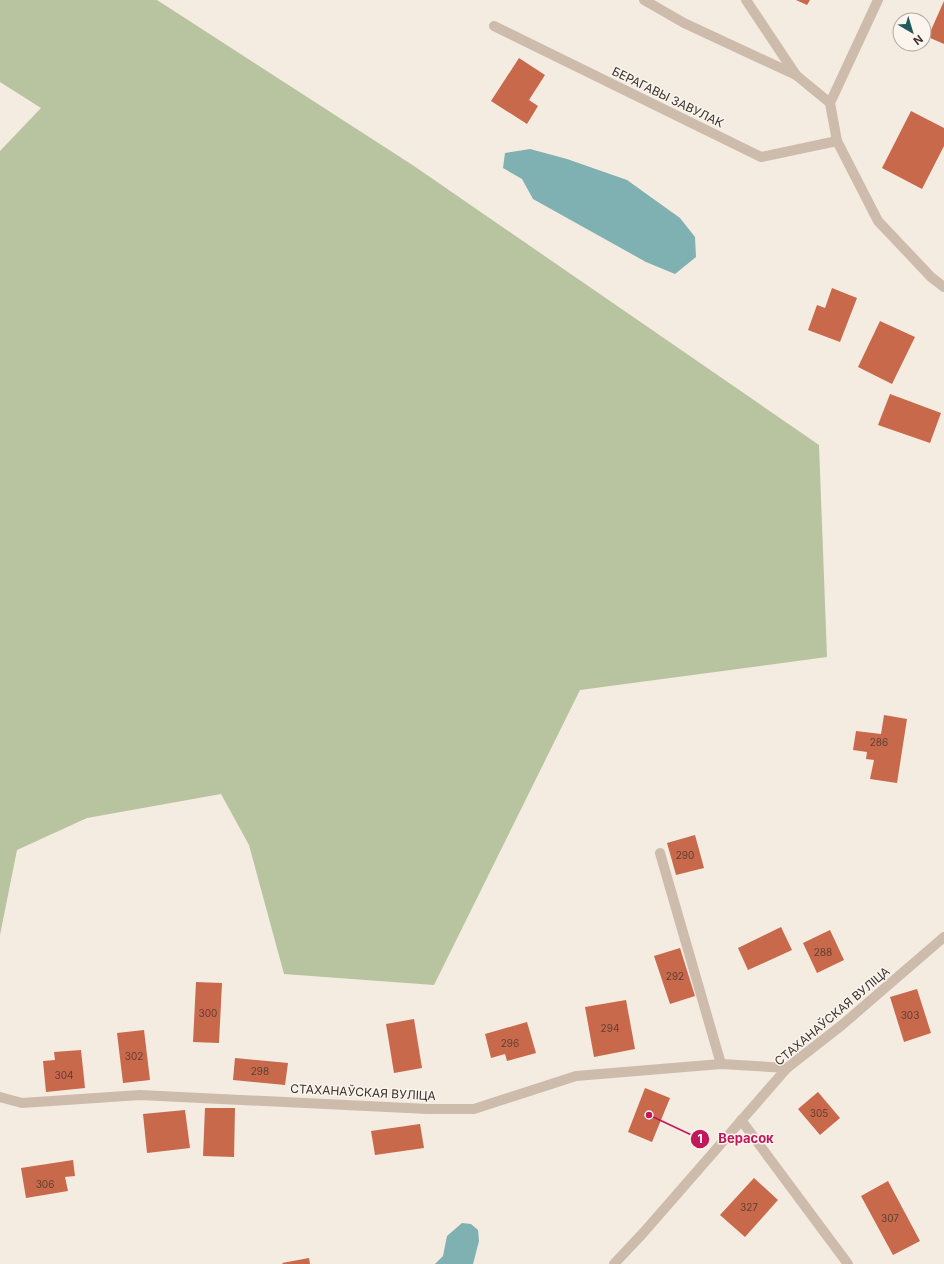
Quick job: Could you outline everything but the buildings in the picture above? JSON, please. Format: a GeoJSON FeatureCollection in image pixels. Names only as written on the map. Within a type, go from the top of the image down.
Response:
{"type":"FeatureCollection","features":[{"type":"Feature","properties":{"kind":"street"},"geometry":{"type":"LineString","coordinates":[[644,0],[684,22],[796,74],[830,102]]}},
{"type":"Feature","properties":{"kind":"street"},"geometry":{"type":"LineString","coordinates":[[746,0],[796,74]]}},
{"type":"Feature","properties":{"kind":"street"},"geometry":{"type":"LineString","coordinates":[[878,0],[830,102],[837,141],[878,221],[931,278],[944,287]]}},
{"type":"Feature","properties":{"kind":"street","name":"БЕРАГАВЫ ЗАВУЛАК"},"geometry":{"type":"LineString","coordinates":[[494,26],[761,157],[837,141]]}},
{"type":"Feature","properties":{"kind":"street"},"geometry":{"type":"LineString","coordinates":[[660,853],[721,1064]]}},
{"type":"Feature","properties":{"kind":"street","name":"СТАХАНАЎСКАЯ ВУЛІЦА"},"geometry":{"type":"LineString","coordinates":[[614,1264],[644,1232],[787,1068],[842,1025],[944,937]]}},
{"type":"Feature","properties":{"kind":"street","name":"СТАХАНАЎСКАЯ ВУЛІЦА"},"geometry":{"type":"LineString","coordinates":[[0,1097],[22,1103],[140,1095],[428,1109],[474,1109],[576,1076],[721,1064],[787,1068]]}},
{"type":"Feature","properties":{"kind":"street"},"geometry":{"type":"LineString","coordinates":[[741,1120],[848,1264]]}},
{"type":"Feature","properties":{"kind":"green space"},"geometry":{"type":"Polygon","coordinates":[[[0,0],[157,0],[414,166],[819,445],[827,657],[580,690],[434,985],[284,974],[249,845],[221,794],[87,818],[17,850],[0,935],[0,151],[41,108],[0,82],[0,0]]]}},
{"type":"Feature","properties":{"kind":"water"},"geometry":{"type":"Polygon","coordinates":[[[530,149],[567,159],[627,180],[680,218],[695,237],[696,257],[675,274],[646,262],[533,199],[522,179],[503,168],[505,153],[530,149]]]}},
{"type":"Feature","properties":{"kind":"water"},"geometry":{"type":"Polygon","coordinates":[[[462,1223],[471,1224],[478,1230],[479,1241],[473,1264],[435,1264],[443,1256],[447,1236],[462,1223]]]}},
{"type":"Feature","properties":{"kind":"place","name":"Верасок"},"geometry":{"type":"Point","coordinates":[649,1115]}}]}
